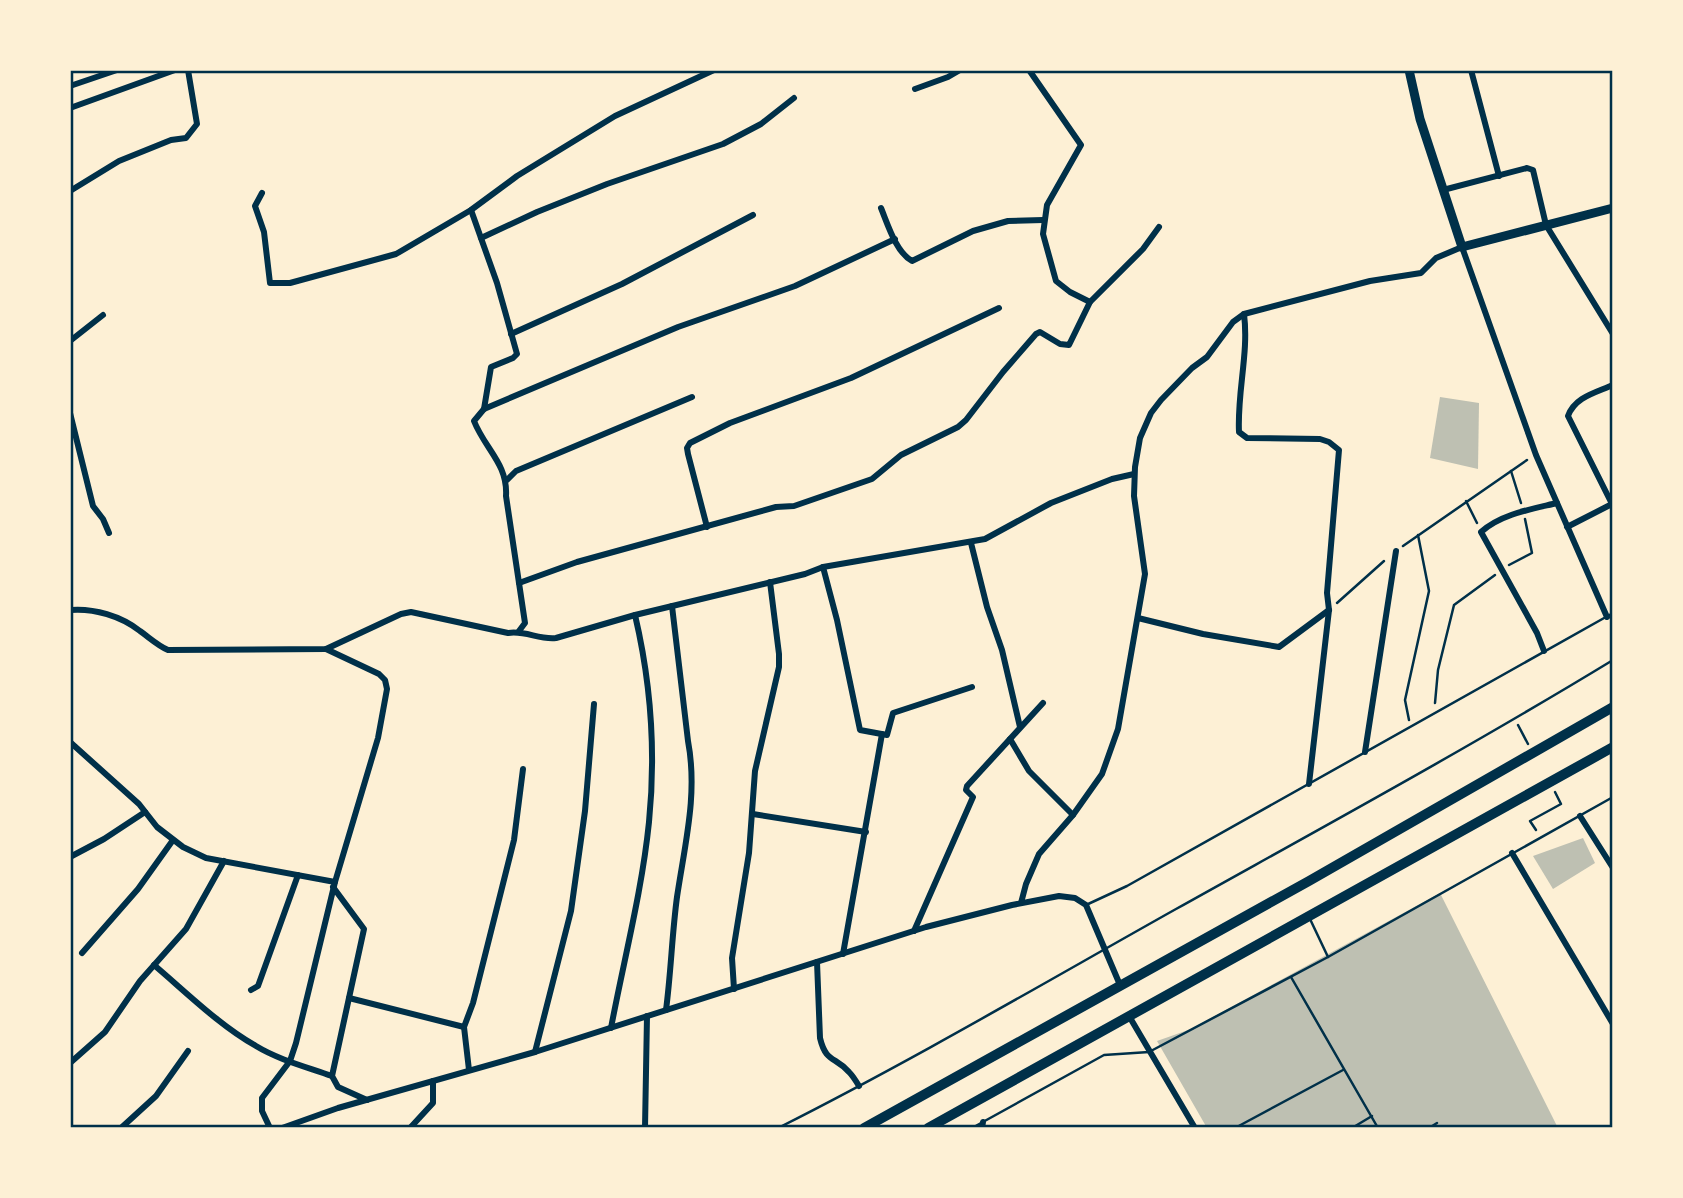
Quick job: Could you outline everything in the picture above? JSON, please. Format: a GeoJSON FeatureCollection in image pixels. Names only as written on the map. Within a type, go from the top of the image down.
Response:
{"type":"FeatureCollection","features":[{"type":"Feature","properties":{"kind":"highway"},"geometry":{"type":"LineString","coordinates":[[864,1128],[1613,707]]}},
{"type":"Feature","properties":{"kind":"highway"},"geometry":{"type":"LineString","coordinates":[[928,1128],[1613,747]]}},
{"type":"Feature","properties":{"kind":"main road"},"geometry":{"type":"LineString","coordinates":[[1409,70],[1420,119],[1462,247],[1613,208]]}},
{"type":"Feature","properties":{"kind":"street"},"geometry":{"type":"LineString","coordinates":[[70,86],[117,70]]}},
{"type":"Feature","properties":{"kind":"street"},"geometry":{"type":"LineString","coordinates":[[70,108],[175,70]]}},
{"type":"Feature","properties":{"kind":"street"},"geometry":{"type":"LineString","coordinates":[[70,191],[119,161],[171,140],[186,138],[197,124],[188,70]]}},
{"type":"Feature","properties":{"kind":"street"},"geometry":{"type":"LineString","coordinates":[[262,193],[256,206],[264,232],[270,283],[302,280],[396,254],[471,210],[517,176],[615,116],[713,70]]}},
{"type":"Feature","properties":{"kind":"street"},"geometry":{"type":"LineString","coordinates":[[915,89],[960,70]]}},
{"type":"Feature","properties":{"kind":"street"},"geometry":{"type":"LineString","coordinates":[[1029,70],[1081,145],[1053,192],[1043,220],[1044,243],[1056,281],[1090,302]]}},
{"type":"Feature","properties":{"kind":"street"},"geometry":{"type":"LineString","coordinates":[[1471,70],[1499,176]]}},
{"type":"Feature","properties":{"kind":"street"},"geometry":{"type":"LineString","coordinates":[[481,239],[537,212],[607,184],[723,144],[761,124],[794,98]]}},
{"type":"Feature","properties":{"kind":"street"},"geometry":{"type":"LineString","coordinates":[[1443,190],[1527,168],[1533,170],[1546,225],[1613,334]]}},
{"type":"Feature","properties":{"kind":"street"},"geometry":{"type":"LineString","coordinates":[[881,208],[895,239],[906,257],[912,261],[973,231],[1008,221],[1043,220]]}},
{"type":"Feature","properties":{"kind":"street"},"geometry":{"type":"LineString","coordinates":[[471,210],[497,283],[517,354],[491,367],[484,409],[474,422],[507,480],[506,496],[525,623],[519,631]]}},
{"type":"Feature","properties":{"kind":"street"},"geometry":{"type":"LineString","coordinates":[[511,334],[622,284],[753,215]]}},
{"type":"Feature","properties":{"kind":"street"},"geometry":{"type":"LineString","coordinates":[[519,583],[577,562],[776,507],[794,506],[872,479],[901,455],[940,437],[966,420],[1036,334],[1040,332],[1060,344],[1069,345],[1090,302],[1143,249],[1159,227]]}},
{"type":"Feature","properties":{"kind":"street"},"geometry":{"type":"LineString","coordinates":[[484,409],[678,327],[795,286],[895,239]]}},
{"type":"Feature","properties":{"kind":"street"},"geometry":{"type":"LineString","coordinates":[[1021,904],[1039,854],[1073,815],[1102,774],[1118,729],[1145,574],[1134,496],[1134,474],[1140,438],[1152,413],[1192,368],[1207,357],[1233,322],[1244,314],[1370,281],[1421,273],[1436,258],[1462,247],[1536,455],[1610,615]]}},
{"type":"Feature","properties":{"kind":"street"},"geometry":{"type":"LineString","coordinates":[[707,527],[688,454],[690,443],[730,423],[851,378],[999,308]]}},
{"type":"Feature","properties":{"kind":"street"},"geometry":{"type":"LineString","coordinates":[[1244,314],[1247,332],[1238,402],[1239,432],[1247,438],[1320,439],[1339,450],[1327,593],[1329,610],[1309,784]]}},
{"type":"Feature","properties":{"kind":"street"},"geometry":{"type":"LineString","coordinates":[[70,341],[103,315]]}},
{"type":"Feature","properties":{"kind":"street"},"geometry":{"type":"LineString","coordinates":[[1567,527],[1613,505],[1568,416],[1572,405],[1579,400],[1613,385]]}},
{"type":"Feature","properties":{"kind":"street"},"geometry":{"type":"LineString","coordinates":[[507,480],[516,471],[692,397]]}},
{"type":"Feature","properties":{"kind":"street"},"geometry":{"type":"LineString","coordinates":[[70,413],[93,506],[110,533]]}},
{"type":"Feature","properties":{"kind":"street"},"geometry":{"type":"LineString","coordinates":[[70,610],[109,614],[122,619],[140,630],[156,645],[168,650],[326,649],[401,614],[411,612],[508,633],[519,631],[545,639],[556,638],[635,615],[805,575],[823,567],[971,543],[985,539],[1067,496],[1112,479],[1134,474]]}},
{"type":"Feature","properties":{"kind":"street"},"geometry":{"type":"LineString","coordinates":[[1544,651],[1538,633],[1481,532],[1523,511],[1557,503]]}},
{"type":"Feature","properties":{"kind":"street"},"geometry":{"type":"LineString","coordinates":[[971,543],[987,607],[1002,650],[1020,727]]}},
{"type":"Feature","properties":{"kind":"street"},"geometry":{"type":"LineString","coordinates":[[1365,752],[1396,551]]}},
{"type":"Feature","properties":{"kind":"street"},"geometry":{"type":"LineString","coordinates":[[823,567],[860,730],[887,735],[893,713],[972,687]]}},
{"type":"Feature","properties":{"kind":"street"},"geometry":{"type":"LineString","coordinates":[[734,989],[732,958],[753,814],[755,771],[779,667],[770,582]]}},
{"type":"Feature","properties":{"kind":"street"},"geometry":{"type":"LineString","coordinates":[[666,1010],[677,898],[693,782],[672,606]]}},
{"type":"Feature","properties":{"kind":"street"},"geometry":{"type":"LineString","coordinates":[[1138,618],[1203,634],[1279,647],[1329,610]]}},
{"type":"Feature","properties":{"kind":"street"},"geometry":{"type":"LineString","coordinates":[[611,1028],[640,885],[649,821],[651,706],[646,663],[635,615]]}},
{"type":"Feature","properties":{"kind":"street"},"geometry":{"type":"LineString","coordinates":[[270,1128],[262,1111],[262,1098],[290,1061],[296,1043],[334,884],[378,738],[387,689],[385,680],[379,674],[326,649]]}},
{"type":"Feature","properties":{"kind":"street"},"geometry":{"type":"LineString","coordinates":[[914,931],[973,797],[966,790],[967,786],[1043,703]]}},
{"type":"Feature","properties":{"kind":"street"},"geometry":{"type":"LineString","coordinates":[[535,1052],[570,911],[585,811],[594,704]]}},
{"type":"Feature","properties":{"kind":"street"},"geometry":{"type":"LineString","coordinates":[[844,954],[882,734]]}},
{"type":"Feature","properties":{"kind":"street"},"geometry":{"type":"LineString","coordinates":[[1010,739],[1029,771],[1073,815]]}},
{"type":"Feature","properties":{"kind":"street"},"geometry":{"type":"LineString","coordinates":[[70,742],[139,804],[157,827],[199,855],[334,884],[364,929],[332,1076],[338,1087],[366,1100]]}},
{"type":"Feature","properties":{"kind":"street"},"geometry":{"type":"LineString","coordinates":[[469,1070],[464,1027],[473,1003],[514,840],[523,769]]}},
{"type":"Feature","properties":{"kind":"street"},"geometry":{"type":"LineString","coordinates":[[70,857],[145,812]]}},
{"type":"Feature","properties":{"kind":"street"},"geometry":{"type":"LineString","coordinates":[[753,814],[866,832]]}},
{"type":"Feature","properties":{"kind":"street"},"geometry":{"type":"LineString","coordinates":[[1580,816],[1613,867]]}},
{"type":"Feature","properties":{"kind":"street"},"geometry":{"type":"LineString","coordinates":[[82,953],[138,889],[173,840]]}},
{"type":"Feature","properties":{"kind":"street"},"geometry":{"type":"LineString","coordinates":[[70,846],[78,853]]}},
{"type":"Feature","properties":{"kind":"street"},"geometry":{"type":"LineString","coordinates":[[1513,853],[1613,1024]]}},
{"type":"Feature","properties":{"kind":"street"},"geometry":{"type":"LineString","coordinates":[[70,1063],[105,1032],[140,981],[186,929],[224,862]]}},
{"type":"Feature","properties":{"kind":"street"},"geometry":{"type":"LineString","coordinates":[[251,990],[258,986],[298,875]]}},
{"type":"Feature","properties":{"kind":"street"},"geometry":{"type":"LineString","coordinates":[[282,1128],[366,1100],[535,1052],[914,931],[1059,896],[1075,898],[1086,905],[1120,985]]}},
{"type":"Feature","properties":{"kind":"street"},"geometry":{"type":"LineString","coordinates":[[817,962],[820,1038],[823,1049],[830,1059],[850,1073],[859,1086]]}},
{"type":"Feature","properties":{"kind":"street"},"geometry":{"type":"LineString","coordinates":[[154,965],[237,1034],[273,1055],[332,1076]]}},
{"type":"Feature","properties":{"kind":"street"},"geometry":{"type":"LineString","coordinates":[[349,998],[464,1027]]}},
{"type":"Feature","properties":{"kind":"street"},"geometry":{"type":"LineString","coordinates":[[646,1128],[647,1016]]}},
{"type":"Feature","properties":{"kind":"street"},"geometry":{"type":"LineString","coordinates":[[1129,1016],[1195,1128]]}},
{"type":"Feature","properties":{"kind":"street"},"geometry":{"type":"LineString","coordinates":[[121,1128],[156,1096],[188,1051]]}},
{"type":"Feature","properties":{"kind":"street"},"geometry":{"type":"LineString","coordinates":[[410,1128],[433,1103],[433,1081]]}},
{"type":"Feature","properties":{"kind":"lane"},"geometry":{"type":"LineString","coordinates":[[1086,905],[1127,886],[1610,615]]}},
{"type":"Feature","properties":{"kind":"lane"},"geometry":{"type":"LineString","coordinates":[[778,1128],[859,1086],[1502,728],[1613,660]]}},
{"type":"Feature","properties":{"kind":"lane"},"geometry":{"type":"LineString","coordinates":[[972,1128],[983,1125],[1104,1055],[1149,1052],[1328,957],[1613,797]]}},
{"type":"Feature","properties":{"kind":"lane"},"geometry":{"type":"LineString","coordinates":[[1308,916],[1328,957]]}},
{"type":"Feature","properties":{"kind":"lane"},"geometry":{"type":"LineString","coordinates":[[1290,977],[1378,1128]]}},
{"type":"Feature","properties":{"kind":"lane"},"geometry":{"type":"LineString","coordinates":[[1236,1128],[1343,1070]]}},
{"type":"Feature","properties":{"kind":"lane"},"geometry":{"type":"LineString","coordinates":[[1352,1128],[1372,1116]]}},
{"type":"Feature","properties":{"kind":"lane"},"geometry":{"type":"LineString","coordinates":[[1429,1128],[1437,1123]]}},
{"type":"Feature","properties":{"kind":"path"},"geometry":{"type":"LineString","coordinates":[[1329,610],[1396,551],[1536,455]]}},
{"type":"Feature","properties":{"kind":"path"},"geometry":{"type":"LineString","coordinates":[[1434,713],[1438,670],[1454,605],[1502,569],[1532,553],[1511,471]]}},
{"type":"Feature","properties":{"kind":"path"},"geometry":{"type":"LineString","coordinates":[[1466,501],[1481,532]]}},
{"type":"Feature","properties":{"kind":"path"},"geometry":{"type":"LineString","coordinates":[[1410,727],[1405,700],[1429,591],[1418,535]]}},
{"type":"Feature","properties":{"kind":"path"},"geometry":{"type":"LineString","coordinates":[[1541,836],[1530,821],[1561,804]]}},
{"type":"Feature","properties":{"kind":"building"},"geometry":{"type":"Polygon","coordinates":[[[1440,397],[1479,403],[1478,469],[1430,458],[1440,397]]]}},
{"type":"Feature","properties":{"kind":"building"},"geometry":{"type":"Polygon","coordinates":[[[1583,838],[1595,863],[1553,889],[1533,856],[1583,838]]]}},
{"type":"Feature","properties":{"kind":"building"},"geometry":{"type":"Polygon","coordinates":[[[1440,893],[1558,1128],[1207,1128],[1157,1041],[1191,1029],[1440,893]]]}}]}
